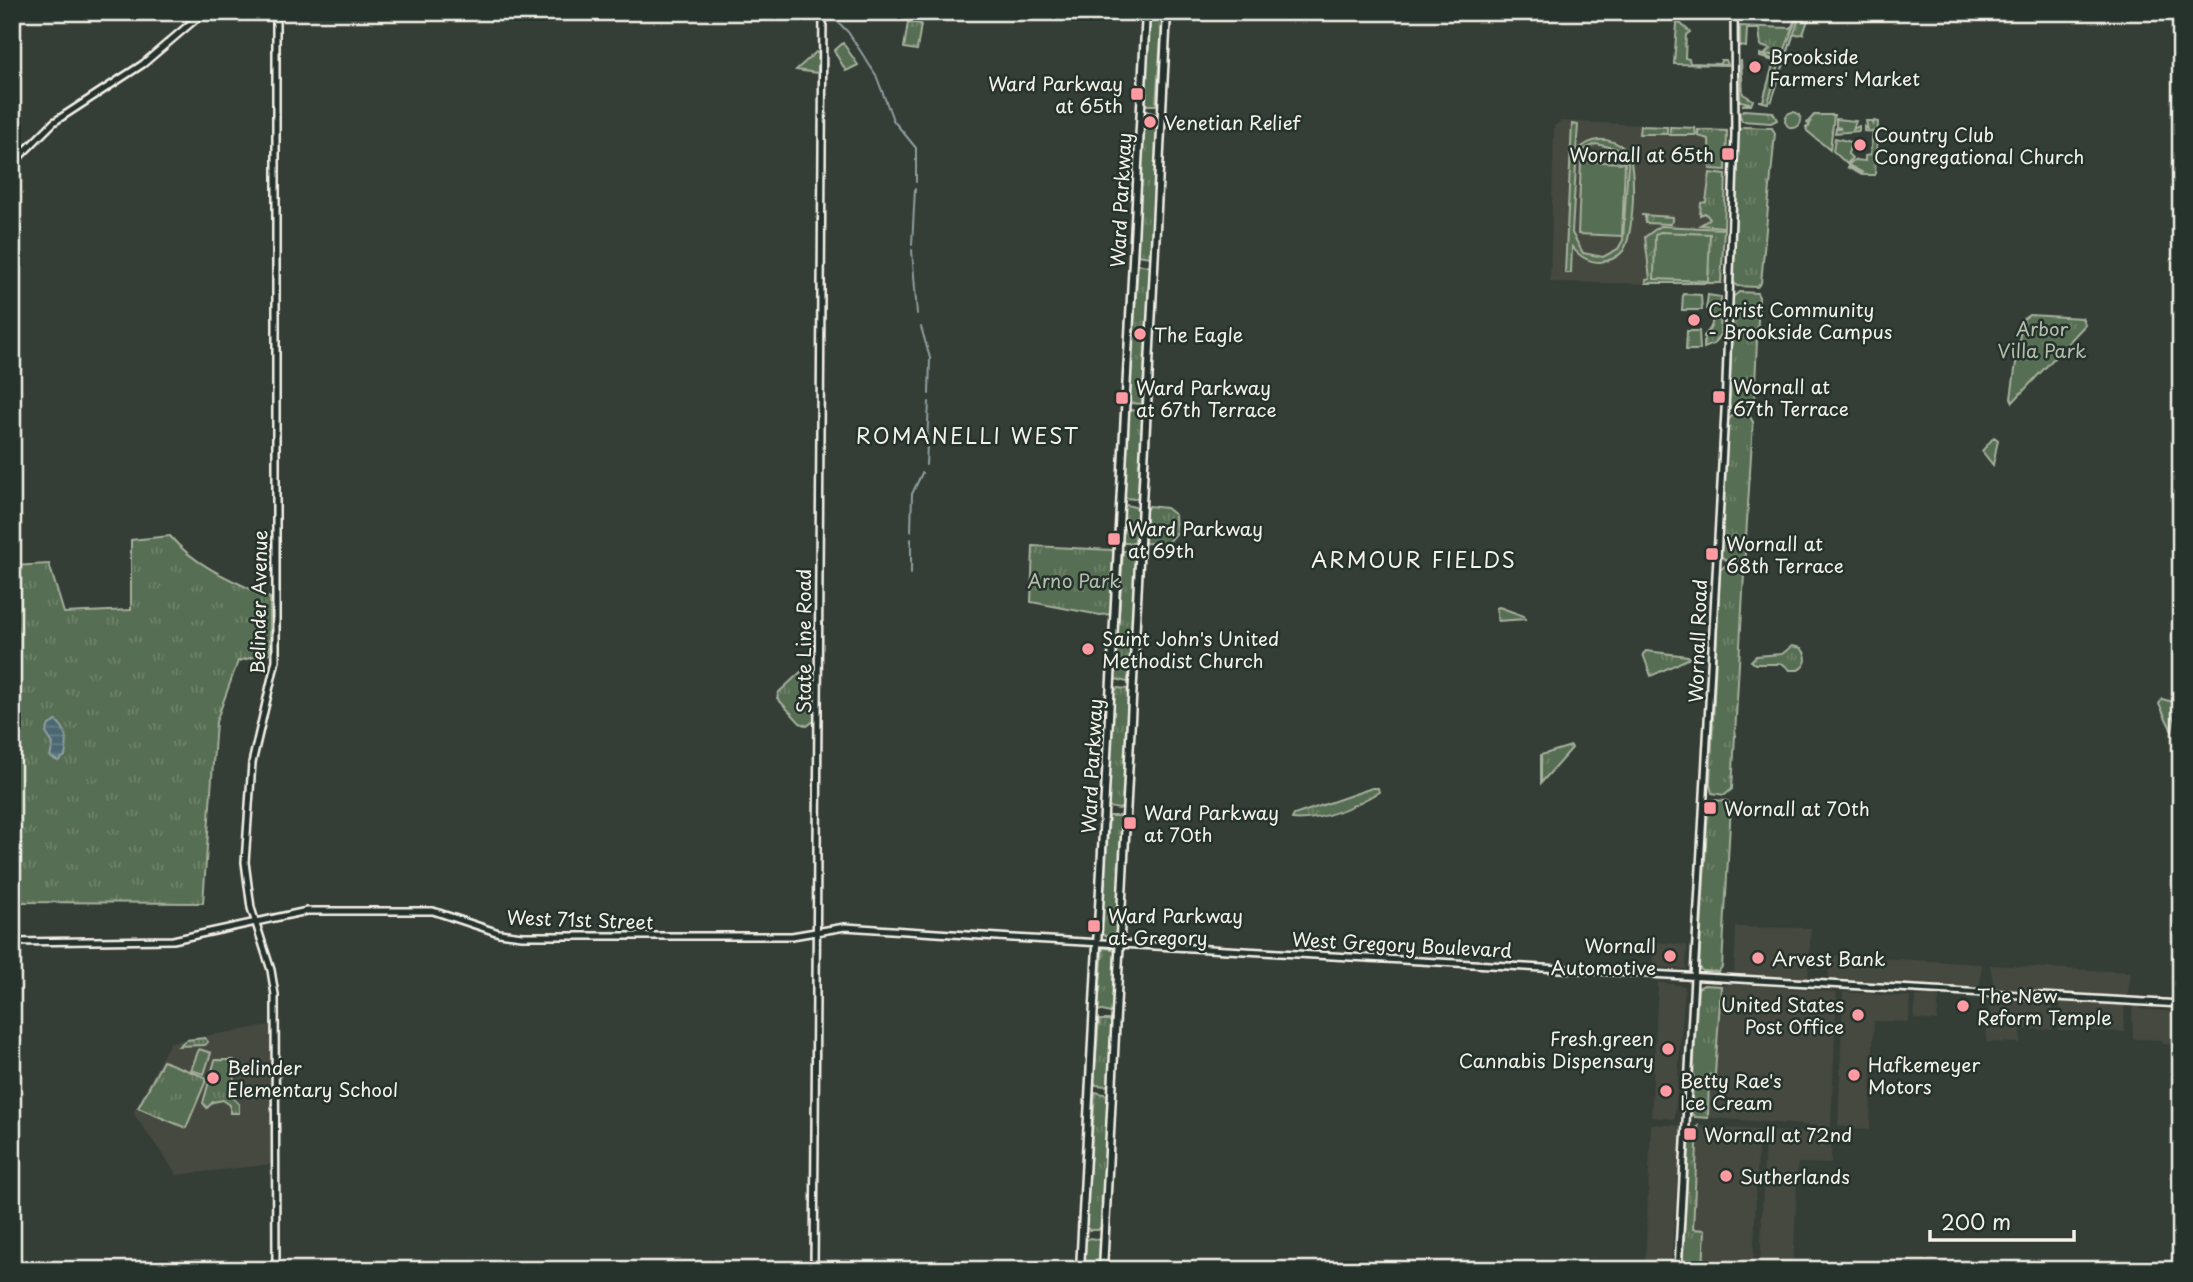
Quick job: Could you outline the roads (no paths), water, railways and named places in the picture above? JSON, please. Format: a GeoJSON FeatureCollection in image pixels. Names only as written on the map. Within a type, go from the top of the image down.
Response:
{"type":"FeatureCollection","features":[{"type":"Feature","properties":{"kind":"main road"},"geometry":{"type":"LineString","coordinates":[[12,164],[54,122],[144,64],[204,12]]}},
{"type":"Feature","properties":{"kind":"main road","name":"Belinder Avenue"},"geometry":{"type":"LineString","coordinates":[[276,12],[276,660],[254,748],[246,834],[246,871],[255,920],[271,970],[276,1004],[276,1270]]}},
{"type":"Feature","properties":{"kind":"main road","name":"State Line Road"},"geometry":{"type":"LineString","coordinates":[[814,1270],[822,12]]}},
{"type":"Feature","properties":{"kind":"main road","name":"Ward Parkway"},"geometry":{"type":"LineString","coordinates":[[1080,1270],[1146,12]]}},
{"type":"Feature","properties":{"kind":"main road","name":"Ward Parkway"},"geometry":{"type":"LineString","coordinates":[[1103,1270],[1167,12]]}},
{"type":"Feature","properties":{"kind":"main road","name":"Wornall Road"},"geometry":{"type":"LineString","coordinates":[[1678,1270],[1725,404],[1735,135],[1734,12]]}},
{"type":"Feature","properties":{"kind":"main road","name":"West 71st Street"},"geometry":{"type":"LineString","coordinates":[[12,942],[173,940],[255,920],[307,911],[418,911],[446,914],[499,933],[522,936],[792,936],[817,932]]}},
{"type":"Feature","properties":{"kind":"main road","name":"West Gregory Boulevard"},"geometry":{"type":"LineString","coordinates":[[817,932],[836,928],[888,928],[2181,1004]]}},
{"type":"Feature","properties":{"kind":"water"},"geometry":{"type":"Polygon","coordinates":[[[56,721],[63,728],[67,741],[65,756],[58,761],[50,757],[53,744],[46,733],[49,725],[56,721]]]}},
{"type":"Feature","properties":{"kind":"waterway"},"geometry":{"type":"LineString","coordinates":[[828,12],[848,32],[876,75],[893,120],[916,148],[916,182]]}},
{"type":"Feature","properties":{"kind":"waterway"},"geometry":{"type":"LineString","coordinates":[[912,245],[915,189]]}},
{"type":"Feature","properties":{"kind":"waterway"},"geometry":{"type":"LineString","coordinates":[[912,250],[917,314]]}},
{"type":"Feature","properties":{"kind":"waterway"},"geometry":{"type":"LineString","coordinates":[[921,327],[930,358],[929,394]]}},
{"type":"Feature","properties":{"kind":"waterway"},"geometry":{"type":"LineString","coordinates":[[926,465],[929,402]]}},
{"type":"Feature","properties":{"kind":"waterway"},"geometry":{"type":"LineString","coordinates":[[911,531],[912,494],[922,473]]}},
{"type":"Feature","properties":{"kind":"waterway"},"geometry":{"type":"LineString","coordinates":[[911,539],[911,574]]}},
{"type":"Feature","properties":{"kind":"place","name":"Brookside Farmers' Market"},"geometry":{"type":"Point","coordinates":[1755,67]}},
{"type":"Feature","properties":{"kind":"place","name":"Ward Parkway at 65th"},"geometry":{"type":"Point","coordinates":[1137,94]}},
{"type":"Feature","properties":{"kind":"place","name":"Venetian Relief"},"geometry":{"type":"Point","coordinates":[1150,122]}},
{"type":"Feature","properties":{"kind":"place","name":"Country Club Congregational Church"},"geometry":{"type":"Point","coordinates":[1860,145]}},
{"type":"Feature","properties":{"kind":"place","name":"Wornall at 65th"},"geometry":{"type":"Point","coordinates":[1728,154]}},
{"type":"Feature","properties":{"kind":"place","name":"Christ Community - Brookside Campus"},"geometry":{"type":"Point","coordinates":[1694,320]}},
{"type":"Feature","properties":{"kind":"place","name":"The Eagle"},"geometry":{"type":"Point","coordinates":[1140,334]}},
{"type":"Feature","properties":{"kind":"place","name":"Wornall at 67th Terrace"},"geometry":{"type":"Point","coordinates":[1719,397]}},
{"type":"Feature","properties":{"kind":"place","name":"Ward Parkway at 67th Terrace"},"geometry":{"type":"Point","coordinates":[1122,398]}},
{"type":"Feature","properties":{"kind":"place","name":"Ward Parkway at 69th"},"geometry":{"type":"Point","coordinates":[1114,539]}},
{"type":"Feature","properties":{"kind":"place","name":"Wornall at 68th Terrace"},"geometry":{"type":"Point","coordinates":[1712,554]}},
{"type":"Feature","properties":{"kind":"place","name":"Saint John's United Methodist Church"},"geometry":{"type":"Point","coordinates":[1088,649]}},
{"type":"Feature","properties":{"kind":"place","name":"Wornall at 70th"},"geometry":{"type":"Point","coordinates":[1710,808]}},
{"type":"Feature","properties":{"kind":"place","name":"Ward Parkway at 70th"},"geometry":{"type":"Point","coordinates":[1130,823]}},
{"type":"Feature","properties":{"kind":"place","name":"Ward Parkway at Gregory"},"geometry":{"type":"Point","coordinates":[1094,926]}},
{"type":"Feature","properties":{"kind":"place","name":"Wornall Automotive"},"geometry":{"type":"Point","coordinates":[1670,956]}},
{"type":"Feature","properties":{"kind":"place","name":"Arvest Bank"},"geometry":{"type":"Point","coordinates":[1758,958]}},
{"type":"Feature","properties":{"kind":"place","name":"The New Reform Temple"},"geometry":{"type":"Point","coordinates":[1963,1006]}},
{"type":"Feature","properties":{"kind":"place","name":"United States Post Office"},"geometry":{"type":"Point","coordinates":[1858,1015]}},
{"type":"Feature","properties":{"kind":"place","name":"Fresh.green Cannabis Dispensary"},"geometry":{"type":"Point","coordinates":[1668,1049]}},
{"type":"Feature","properties":{"kind":"place","name":"Hafkemeyer Motors"},"geometry":{"type":"Point","coordinates":[1854,1075]}},
{"type":"Feature","properties":{"kind":"place","name":"Belinder Elementary School"},"geometry":{"type":"Point","coordinates":[213,1078]}},
{"type":"Feature","properties":{"kind":"place","name":"Betty Rae's Ice Cream"},"geometry":{"type":"Point","coordinates":[1666,1091]}},
{"type":"Feature","properties":{"kind":"place","name":"Wornall at 72nd"},"geometry":{"type":"Point","coordinates":[1690,1134]}},
{"type":"Feature","properties":{"kind":"place","name":"Sutherlands"},"geometry":{"type":"Point","coordinates":[1726,1176]}},
{"type":"Feature","properties":{"kind":"district","name":"ROMANELLI WEST"},"geometry":{"type":"Point","coordinates":[968,435]}},
{"type":"Feature","properties":{"kind":"district","name":"ARMOUR FIELDS"},"geometry":{"type":"Point","coordinates":[1414,559]}},
{"type":"Feature","properties":{"kind":"park label","name":"Arbor Villa Park"},"geometry":{"type":"Point","coordinates":[2042,339]}},
{"type":"Feature","properties":{"kind":"park label","name":"Arno Park"},"geometry":{"type":"Point","coordinates":[1074,580]}}]}
